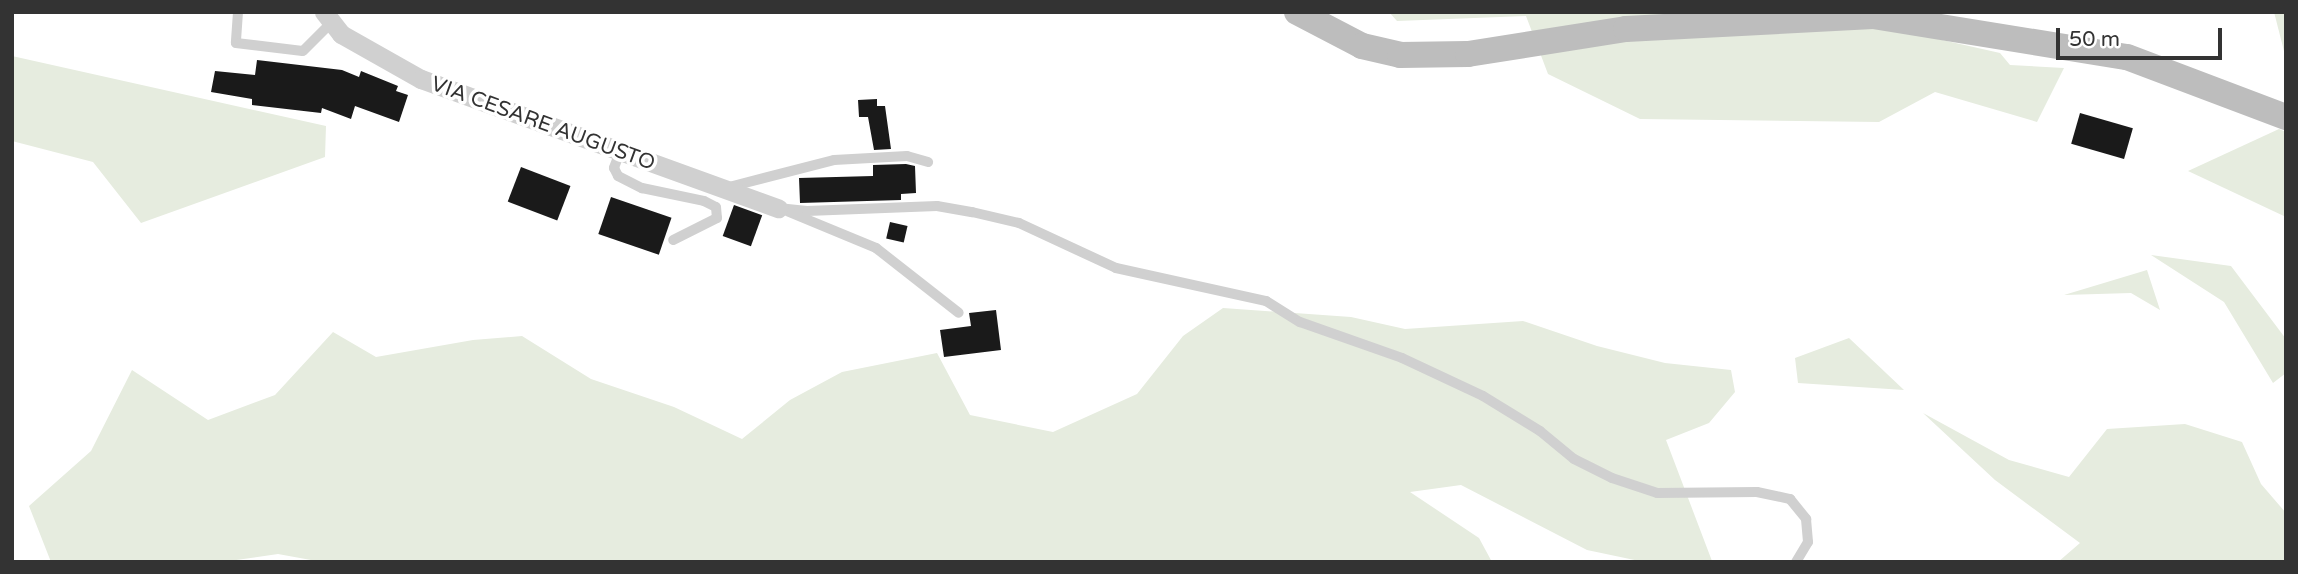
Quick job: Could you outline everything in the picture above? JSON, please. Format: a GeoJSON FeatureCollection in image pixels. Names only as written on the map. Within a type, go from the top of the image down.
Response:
{"type":"FeatureCollection","features":[{"type":"Feature","properties":{"kind":"street"},"geometry":{"type":"LineString","coordinates":[[1297,12],[1362,46],[1401,55],[1468,54],[1626,29],[1873,16],[2127,57],[2286,117]]}},
{"type":"Feature","properties":{"kind":"street","name":"VIA CESARE AUGUSTO"},"geometry":{"type":"LineString","coordinates":[[328,17],[341,34],[421,79],[778,208]]}},
{"type":"Feature","properties":{"kind":"lane"},"geometry":{"type":"LineString","coordinates":[[238,12],[236,43],[303,51],[328,17]]}},
{"type":"Feature","properties":{"kind":"lane"},"geometry":{"type":"LineString","coordinates":[[620,152],[614,168],[618,176],[642,188],[704,201],[716,207],[717,218],[673,240]]}},
{"type":"Feature","properties":{"kind":"lane"},"geometry":{"type":"LineString","coordinates":[[725,188],[834,160],[906,156],[928,162]]}},
{"type":"Feature","properties":{"kind":"lane"},"geometry":{"type":"LineString","coordinates":[[778,208],[807,211],[937,206],[972,212],[1019,223],[1116,268],[1266,301],[1300,322],[1402,358],[1483,396],[1540,431],[1574,459],[1612,478],[1657,493],[1757,492],[1790,499],[1806,519],[1808,542],[1796,562]]}},
{"type":"Feature","properties":{"kind":"lane"},"geometry":{"type":"LineString","coordinates":[[778,208],[876,248],[959,313]]}},
{"type":"Feature","properties":{"kind":"shaded area"},"geometry":{"type":"Polygon","coordinates":[[[1389,12],[1900,12],[1920,35],[2000,53],[2010,65],[2064,68],[2037,122],[1935,92],[1879,122],[1640,119],[1548,74],[1526,16],[1397,21],[1389,12]]]}},
{"type":"Feature","properties":{"kind":"shaded area"},"geometry":{"type":"Polygon","coordinates":[[[2274,12],[2286,12],[2286,59],[2274,12]]]}},
{"type":"Feature","properties":{"kind":"shaded area"},"geometry":{"type":"Polygon","coordinates":[[[12,56],[326,126],[325,157],[141,223],[93,162],[12,141],[12,56]]]}},
{"type":"Feature","properties":{"kind":"shaded area"},"geometry":{"type":"Polygon","coordinates":[[[2279,129],[2286,132],[2286,217],[2188,171],[2279,129]]]}},
{"type":"Feature","properties":{"kind":"shaded area"},"geometry":{"type":"Polygon","coordinates":[[[2151,255],[2231,266],[2286,339],[2286,373],[2273,383],[2224,302],[2151,255]]]}},
{"type":"Feature","properties":{"kind":"shaded area"},"geometry":{"type":"Polygon","coordinates":[[[2147,270],[2160,310],[2131,293],[2064,295],[2147,270]]]}},
{"type":"Feature","properties":{"kind":"shaded area"},"geometry":{"type":"Polygon","coordinates":[[[1223,308],[1351,317],[1405,329],[1523,321],[1597,346],[1665,363],[1731,370],[1735,392],[1709,423],[1666,440],[1712,561],[1644,562],[1587,550],[1461,485],[1410,492],[1479,538],[1492,562],[322,562],[278,554],[222,562],[51,562],[29,506],[91,451],[132,370],[208,420],[275,395],[333,332],[376,357],[473,340],[522,336],[591,379],[674,407],[742,439],[790,400],[842,372],[937,353],[970,415],[1053,432],[1137,394],[1183,336],[1223,308]]]}},
{"type":"Feature","properties":{"kind":"shaded area"},"geometry":{"type":"Polygon","coordinates":[[[1849,338],[1904,390],[1798,383],[1795,358],[1849,338]]]}},
{"type":"Feature","properties":{"kind":"shaded area"},"geometry":{"type":"Polygon","coordinates":[[[1923,413],[2009,460],[2069,477],[2107,429],[2185,424],[2242,442],[2261,484],[2286,513],[2286,562],[2058,562],[2080,543],[1995,480],[1923,413]]]}},
{"type":"Feature","properties":{"kind":"building"},"geometry":{"type":"Polygon","coordinates":[[[257,60],[342,70],[359,77],[361,71],[398,86],[396,91],[408,95],[399,122],[355,106],[351,119],[322,108],[321,113],[252,105],[252,99],[211,92],[215,71],[255,75],[257,60]]]}},
{"type":"Feature","properties":{"kind":"building"},"geometry":{"type":"Polygon","coordinates":[[[877,99],[877,106],[885,106],[891,149],[874,150],[868,117],[859,117],[858,100],[877,99]]]}},
{"type":"Feature","properties":{"kind":"building"},"geometry":{"type":"Polygon","coordinates":[[[2080,113],[2133,128],[2124,159],[2071,144],[2080,113]]]}},
{"type":"Feature","properties":{"kind":"building"},"geometry":{"type":"Polygon","coordinates":[[[873,165],[915,166],[916,193],[901,194],[901,200],[800,203],[799,178],[873,176],[873,165]]]}},
{"type":"Feature","properties":{"kind":"building"},"geometry":{"type":"Polygon","coordinates":[[[521,167],[570,186],[557,221],[508,202],[521,167]]]}},
{"type":"Feature","properties":{"kind":"building"},"geometry":{"type":"Polygon","coordinates":[[[611,197],[672,218],[659,255],[598,234],[611,197]]]}},
{"type":"Feature","properties":{"kind":"building"},"geometry":{"type":"Polygon","coordinates":[[[734,205],[762,215],[751,246],[723,236],[734,205]]]}},
{"type":"Feature","properties":{"kind":"building"},"geometry":{"type":"Polygon","coordinates":[[[890,222],[908,226],[904,243],[886,239],[890,222]]]}},
{"type":"Feature","properties":{"kind":"building"},"geometry":{"type":"Polygon","coordinates":[[[996,310],[1001,350],[944,357],[940,330],[971,326],[969,313],[996,310]]]}}]}
